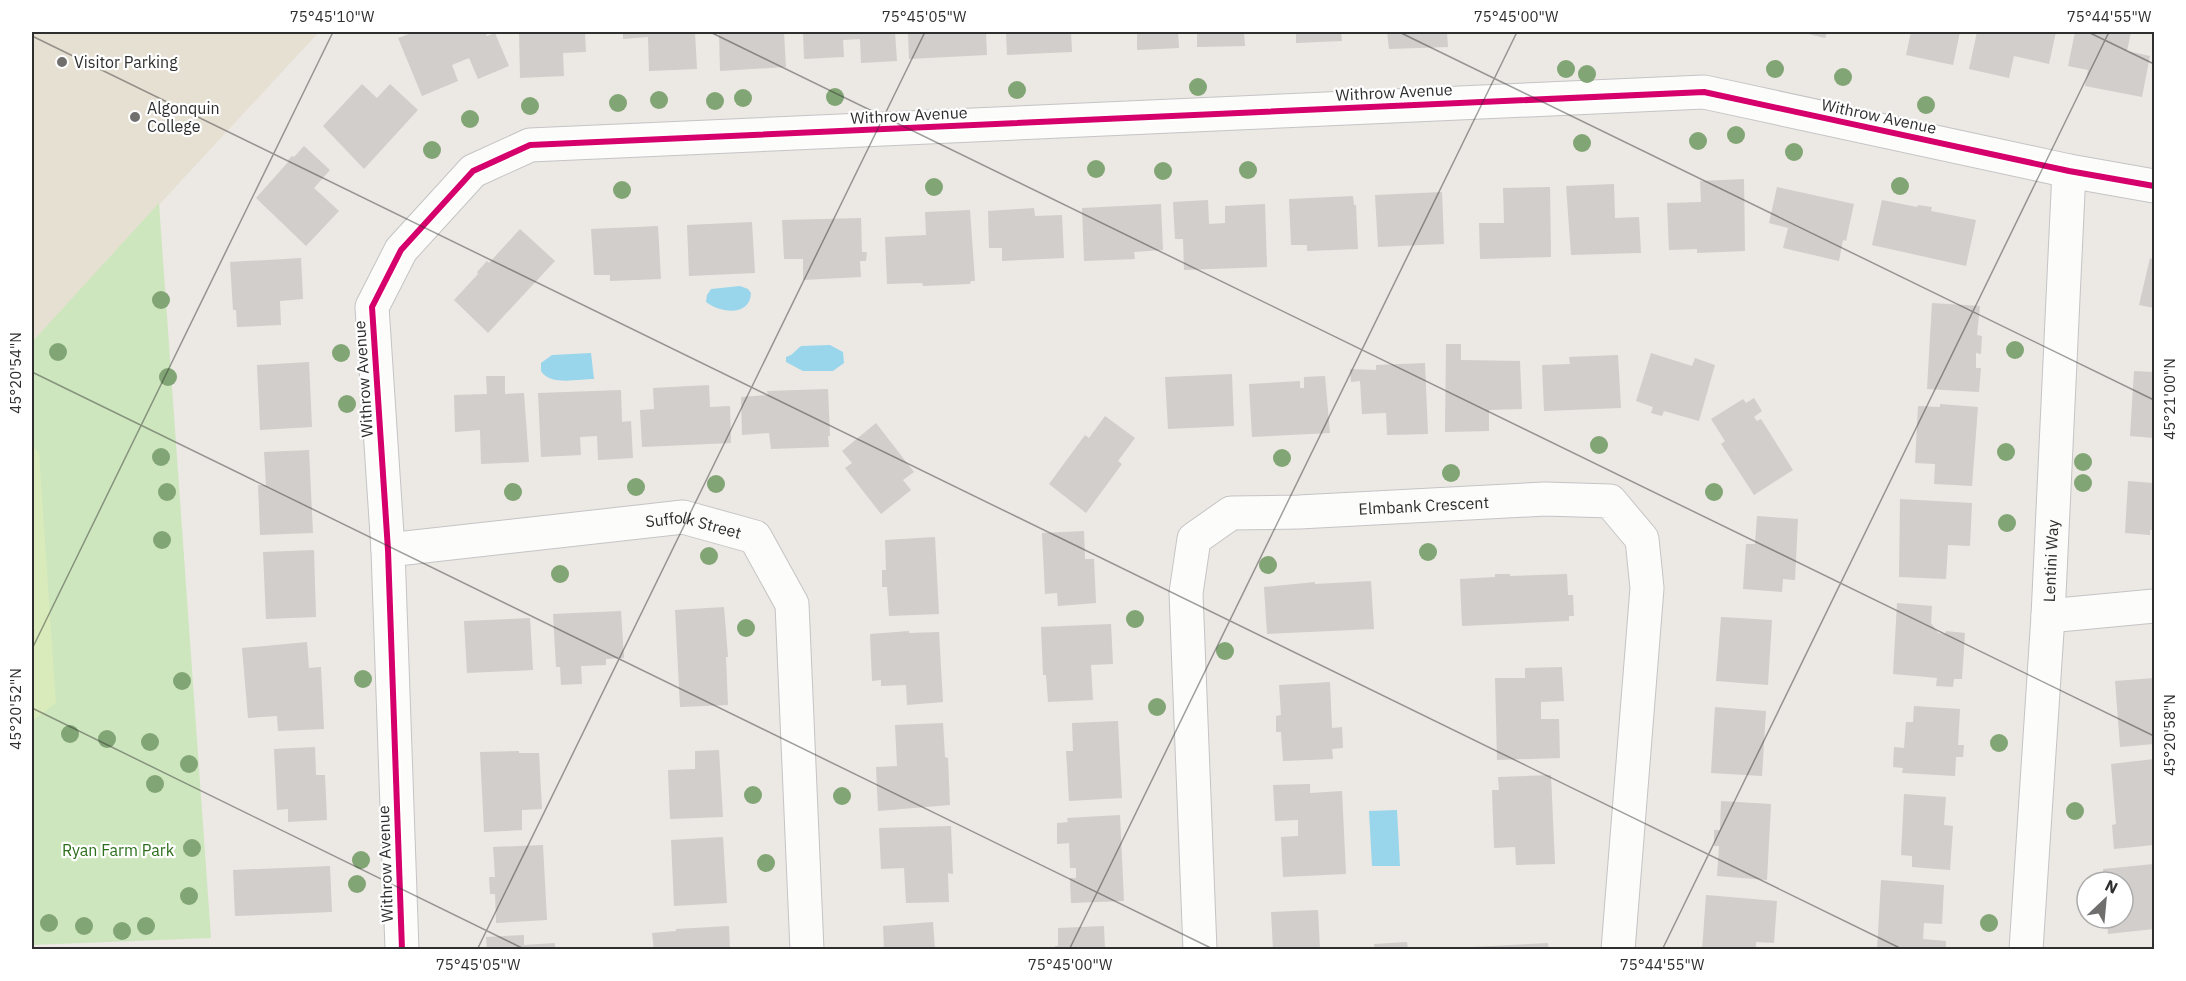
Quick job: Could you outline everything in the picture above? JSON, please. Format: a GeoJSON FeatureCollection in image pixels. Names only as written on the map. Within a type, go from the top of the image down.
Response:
{"type":"FeatureCollection","features":[{"type":"Feature","properties":{"kind":"street","name":"Withrow Avenue"},"geometry":{"type":"LineString","coordinates":[[402,950],[388,550],[372,307],[400,250],[472,171],[530,146],[1704,92],[2069,171],[2154,186]]}},
{"type":"Feature","properties":{"kind":"street","name":"Lentini Way"},"geometry":{"type":"LineString","coordinates":[[2026,950],[2048,616],[2069,171]]}},
{"type":"Feature","properties":{"kind":"street","name":"Elmbank Crescent"},"geometry":{"type":"LineString","coordinates":[[1200,950],[1186,593],[1194,539],[1231,513],[1299,512],[1545,499],[1610,501],[1642,538],[1647,588],[1618,950]]}},
{"type":"Feature","properties":{"kind":"street","name":"Suffolk Street"},"geometry":{"type":"LineString","coordinates":[[388,550],[683,517],[755,537],[792,604],[807,950]]}},
{"type":"Feature","properties":{"kind":"street"},"geometry":{"type":"LineString","coordinates":[[2048,616],[2154,606]]}},
{"type":"Feature","properties":{"kind":"shaded area","name":"Algonquin College"},"geometry":{"type":"Polygon","coordinates":[[[32,32],[319,32],[32,342],[32,32]]]}},
{"type":"Feature","properties":{"kind":"green space","name":"Ryan Farm Park"},"geometry":{"type":"Polygon","coordinates":[[[159,203],[211,938],[32,945],[32,342],[159,203]]]}},
{"type":"Feature","properties":{"kind":"green space"},"geometry":{"type":"Polygon","coordinates":[[[32,446],[39,453],[56,703],[32,721],[32,446]]]}},
{"type":"Feature","properties":{"kind":"water"},"geometry":{"type":"Polygon","coordinates":[[[740,286],[751,293],[746,306],[740,309],[733,311],[719,309],[706,302],[711,289],[740,286]]]}},
{"type":"Feature","properties":{"kind":"water"},"geometry":{"type":"Polygon","coordinates":[[[830,345],[843,352],[844,363],[833,371],[803,371],[786,362],[786,357],[801,346],[830,345]]]}},
{"type":"Feature","properties":{"kind":"water"},"geometry":{"type":"Polygon","coordinates":[[[591,353],[594,379],[551,379],[541,371],[541,363],[552,355],[591,353]]]}},
{"type":"Feature","properties":{"kind":"water"},"geometry":{"type":"Polygon","coordinates":[[[1397,810],[1400,866],[1372,866],[1369,811],[1397,810]]]}},
{"type":"Feature","properties":{"kind":"building"},"geometry":{"type":"Polygon","coordinates":[[[414,32],[485,32],[487,36],[495,33],[509,66],[478,79],[469,58],[452,65],[458,81],[422,96],[398,38],[414,32]]]}},
{"type":"Feature","properties":{"kind":"building"},"geometry":{"type":"Polygon","coordinates":[[[519,32],[585,32],[586,52],[563,53],[564,76],[520,78],[519,32]]]}},
{"type":"Feature","properties":{"kind":"building"},"geometry":{"type":"Polygon","coordinates":[[[623,32],[695,32],[697,69],[649,71],[648,37],[623,39],[623,32]]]}},
{"type":"Feature","properties":{"kind":"building"},"geometry":{"type":"Polygon","coordinates":[[[719,32],[784,32],[786,67],[720,71],[719,32]]]}},
{"type":"Feature","properties":{"kind":"building"},"geometry":{"type":"Polygon","coordinates":[[[803,32],[895,32],[897,61],[861,63],[860,39],[843,40],[844,57],[804,59],[803,32]]]}},
{"type":"Feature","properties":{"kind":"building"},"geometry":{"type":"Polygon","coordinates":[[[908,32],[986,32],[987,55],[909,59],[908,32]]]}},
{"type":"Feature","properties":{"kind":"building"},"geometry":{"type":"Polygon","coordinates":[[[1006,32],[1071,32],[1072,52],[1007,55],[1006,32]]]}},
{"type":"Feature","properties":{"kind":"building"},"geometry":{"type":"Polygon","coordinates":[[[1137,32],[1178,32],[1179,48],[1137,50],[1137,32]]]}},
{"type":"Feature","properties":{"kind":"building"},"geometry":{"type":"Polygon","coordinates":[[[1197,32],[1244,32],[1245,46],[1197,47],[1197,32]]]}},
{"type":"Feature","properties":{"kind":"building"},"geometry":{"type":"Polygon","coordinates":[[[1296,32],[1341,32],[1342,41],[1296,43],[1296,32]]]}},
{"type":"Feature","properties":{"kind":"building"},"geometry":{"type":"Polygon","coordinates":[[[1387,32],[1447,32],[1448,47],[1389,49],[1387,32]]]}},
{"type":"Feature","properties":{"kind":"building"},"geometry":{"type":"Polygon","coordinates":[[[1800,32],[1827,32],[1825,38],[1800,32]]]}},
{"type":"Feature","properties":{"kind":"building"},"geometry":{"type":"Polygon","coordinates":[[[1911,32],[1960,32],[1953,65],[1906,55],[1911,32]]]}},
{"type":"Feature","properties":{"kind":"building"},"geometry":{"type":"Polygon","coordinates":[[[1977,32],[2056,32],[2049,64],[2014,56],[2009,78],[1969,69],[1977,32]]]}},
{"type":"Feature","properties":{"kind":"building"},"geometry":{"type":"Polygon","coordinates":[[[2075,32],[2131,32],[2127,51],[2150,56],[2142,97],[2085,86],[2088,70],[2068,66],[2075,32]]]}},
{"type":"Feature","properties":{"kind":"building"},"geometry":{"type":"Polygon","coordinates":[[[362,84],[377,98],[390,84],[418,110],[364,169],[323,126],[362,84]]]}},
{"type":"Feature","properties":{"kind":"building"},"geometry":{"type":"Polygon","coordinates":[[[304,146],[330,170],[314,188],[339,211],[306,246],[256,198],[288,160],[304,146]]]}},
{"type":"Feature","properties":{"kind":"building"},"geometry":{"type":"Polygon","coordinates":[[[1744,179],[1745,251],[1697,253],[1697,249],[1669,250],[1667,203],[1701,202],[1700,181],[1744,179]]]}},
{"type":"Feature","properties":{"kind":"building"},"geometry":{"type":"Polygon","coordinates":[[[1614,184],[1615,218],[1639,217],[1641,253],[1571,255],[1566,186],[1614,184]]]}},
{"type":"Feature","properties":{"kind":"building"},"geometry":{"type":"Polygon","coordinates":[[[1550,187],[1551,257],[1480,259],[1479,223],[1504,223],[1503,188],[1550,187]]]}},
{"type":"Feature","properties":{"kind":"building"},"geometry":{"type":"Polygon","coordinates":[[[1777,187],[1854,204],[1839,261],[1783,248],[1788,228],[1769,223],[1777,187]]]}},
{"type":"Feature","properties":{"kind":"building"},"geometry":{"type":"Polygon","coordinates":[[[1442,192],[1444,244],[1378,247],[1375,195],[1442,192]]]}},
{"type":"Feature","properties":{"kind":"building"},"geometry":{"type":"Polygon","coordinates":[[[1353,196],[1354,205],[1356,205],[1358,249],[1307,251],[1307,245],[1291,245],[1289,199],[1353,196]]]}},
{"type":"Feature","properties":{"kind":"building"},"geometry":{"type":"Polygon","coordinates":[[[1208,200],[1209,224],[1225,223],[1225,206],[1265,204],[1267,267],[1184,270],[1183,239],[1175,239],[1173,202],[1208,200]]]}},
{"type":"Feature","properties":{"kind":"building"},"geometry":{"type":"Polygon","coordinates":[[[1882,200],[1917,207],[1918,205],[1932,207],[1931,211],[1976,220],[1966,266],[1872,245],[1882,200]]]}},
{"type":"Feature","properties":{"kind":"building"},"geometry":{"type":"Polygon","coordinates":[[[1161,204],[1163,250],[1134,252],[1135,259],[1084,261],[1082,208],[1161,204]]]}},
{"type":"Feature","properties":{"kind":"building"},"geometry":{"type":"Polygon","coordinates":[[[1034,208],[1035,216],[1062,215],[1064,258],[1002,261],[1002,248],[989,248],[988,211],[1034,208]]]}},
{"type":"Feature","properties":{"kind":"building"},"geometry":{"type":"Polygon","coordinates":[[[970,210],[975,281],[971,281],[970,284],[923,286],[922,283],[887,284],[885,237],[926,235],[925,212],[970,210]]]}},
{"type":"Feature","properties":{"kind":"building"},"geometry":{"type":"Polygon","coordinates":[[[861,218],[862,252],[867,252],[866,261],[860,261],[861,277],[803,280],[803,259],[784,259],[782,220],[861,218]]]}},
{"type":"Feature","properties":{"kind":"building"},"geometry":{"type":"Polygon","coordinates":[[[752,222],[755,273],[689,276],[687,225],[752,222]]]}},
{"type":"Feature","properties":{"kind":"building"},"geometry":{"type":"Polygon","coordinates":[[[658,226],[661,279],[610,281],[610,275],[594,275],[591,229],[658,226]]]}},
{"type":"Feature","properties":{"kind":"building"},"geometry":{"type":"Polygon","coordinates":[[[520,229],[555,261],[488,333],[454,300],[487,261],[489,263],[520,229]]]}},
{"type":"Feature","properties":{"kind":"building"},"geometry":{"type":"Polygon","coordinates":[[[301,258],[303,299],[280,301],[281,325],[237,327],[236,310],[233,310],[230,262],[301,258]]]}},
{"type":"Feature","properties":{"kind":"building"},"geometry":{"type":"Polygon","coordinates":[[[2150,258],[2154,260],[2154,308],[2139,305],[2150,258]]]}},
{"type":"Feature","properties":{"kind":"building"},"geometry":{"type":"Polygon","coordinates":[[[1932,303],[1980,306],[1977,335],[1982,336],[1981,354],[1976,353],[1976,368],[1981,368],[1979,392],[1927,389],[1932,303]]]}},
{"type":"Feature","properties":{"kind":"building"},"geometry":{"type":"Polygon","coordinates":[[[1446,344],[1461,344],[1461,360],[1520,361],[1522,409],[1489,410],[1489,431],[1445,432],[1446,344]]]}},
{"type":"Feature","properties":{"kind":"building"},"geometry":{"type":"Polygon","coordinates":[[[1651,353],[1692,366],[1695,358],[1715,365],[1699,421],[1664,411],[1662,416],[1651,413],[1653,407],[1636,401],[1651,353]]]}},
{"type":"Feature","properties":{"kind":"building"},"geometry":{"type":"Polygon","coordinates":[[[1618,355],[1621,408],[1544,411],[1542,365],[1570,364],[1569,357],[1618,355]]]}},
{"type":"Feature","properties":{"kind":"building"},"geometry":{"type":"Polygon","coordinates":[[[309,362],[312,427],[260,430],[257,365],[309,362]]]}},
{"type":"Feature","properties":{"kind":"building"},"geometry":{"type":"Polygon","coordinates":[[[1425,363],[1428,434],[1387,435],[1386,413],[1362,414],[1360,381],[1351,382],[1350,369],[1376,370],[1376,365],[1425,363]]]}},
{"type":"Feature","properties":{"kind":"building"},"geometry":{"type":"Polygon","coordinates":[[[2134,371],[2154,372],[2154,438],[2130,436],[2134,371]]]}},
{"type":"Feature","properties":{"kind":"building"},"geometry":{"type":"Polygon","coordinates":[[[1232,374],[1234,426],[1168,429],[1165,377],[1232,374]]]}},
{"type":"Feature","properties":{"kind":"building"},"geometry":{"type":"Polygon","coordinates":[[[486,376],[505,376],[505,394],[524,393],[529,462],[481,464],[480,430],[455,432],[454,395],[487,394],[486,376]]]}},
{"type":"Feature","properties":{"kind":"building"},"geometry":{"type":"Polygon","coordinates":[[[1325,376],[1330,433],[1252,437],[1249,384],[1300,381],[1300,388],[1304,388],[1304,377],[1325,376]]]}},
{"type":"Feature","properties":{"kind":"building"},"geometry":{"type":"Polygon","coordinates":[[[709,385],[710,407],[730,406],[731,443],[642,447],[640,410],[654,409],[653,388],[709,385]]]}},
{"type":"Feature","properties":{"kind":"building"},"geometry":{"type":"Polygon","coordinates":[[[828,389],[829,447],[771,449],[769,433],[742,435],[741,397],[768,395],[767,391],[828,389]]]}},
{"type":"Feature","properties":{"kind":"building"},"geometry":{"type":"Polygon","coordinates":[[[621,390],[622,422],[631,421],[633,458],[598,460],[597,436],[580,437],[581,455],[541,457],[538,393],[621,390]]]}},
{"type":"Feature","properties":{"kind":"building"},"geometry":{"type":"Polygon","coordinates":[[[1754,398],[1762,411],[1754,417],[1757,421],[1761,419],[1793,470],[1754,495],[1721,444],[1725,441],[1711,419],[1743,399],[1746,403],[1754,398]]]}},
{"type":"Feature","properties":{"kind":"building"},"geometry":{"type":"Polygon","coordinates":[[[1940,404],[1978,407],[1972,486],[1934,484],[1935,464],[1915,463],[1918,406],[1940,407],[1940,404]]]}},
{"type":"Feature","properties":{"kind":"building"},"geometry":{"type":"Polygon","coordinates":[[[1105,416],[1135,438],[1118,461],[1122,464],[1086,513],[1049,484],[1085,435],[1089,438],[1105,416]]]}},
{"type":"Feature","properties":{"kind":"building"},"geometry":{"type":"Polygon","coordinates":[[[876,423],[914,472],[903,480],[911,490],[881,514],[845,468],[852,463],[842,451],[876,423]]]}},
{"type":"Feature","properties":{"kind":"building"},"geometry":{"type":"Polygon","coordinates":[[[309,450],[313,533],[260,535],[258,485],[266,485],[264,452],[309,450]]]}},
{"type":"Feature","properties":{"kind":"building"},"geometry":{"type":"Polygon","coordinates":[[[2128,481],[2154,483],[2154,530],[2150,530],[2150,535],[2125,533],[2128,481]]]}},
{"type":"Feature","properties":{"kind":"building"},"geometry":{"type":"Polygon","coordinates":[[[1900,499],[1972,503],[1970,546],[1948,545],[1946,579],[1899,577],[1900,499]]]}},
{"type":"Feature","properties":{"kind":"building"},"geometry":{"type":"Polygon","coordinates":[[[1757,516],[1798,519],[1795,580],[1783,579],[1782,592],[1743,589],[1746,544],[1755,544],[1757,516]]]}},
{"type":"Feature","properties":{"kind":"building"},"geometry":{"type":"Polygon","coordinates":[[[1084,531],[1085,559],[1094,559],[1096,603],[1058,606],[1057,593],[1045,594],[1042,533],[1084,531]]]}},
{"type":"Feature","properties":{"kind":"building"},"geometry":{"type":"Polygon","coordinates":[[[935,537],[939,614],[889,616],[887,587],[882,587],[882,570],[886,570],[885,540],[935,537]]]}},
{"type":"Feature","properties":{"kind":"building"},"geometry":{"type":"Polygon","coordinates":[[[314,550],[316,617],[266,619],[263,552],[314,550]]]}},
{"type":"Feature","properties":{"kind":"building"},"geometry":{"type":"Polygon","coordinates":[[[1495,574],[1510,574],[1510,576],[1567,574],[1568,595],[1573,595],[1574,616],[1569,616],[1569,621],[1462,626],[1460,579],[1495,577],[1495,574]]]}},
{"type":"Feature","properties":{"kind":"building"},"geometry":{"type":"Polygon","coordinates":[[[1371,581],[1374,629],[1267,634],[1264,587],[1315,582],[1315,584],[1371,581]]]}},
{"type":"Feature","properties":{"kind":"building"},"geometry":{"type":"Polygon","coordinates":[[[1897,603],[1932,606],[1931,623],[1938,633],[1945,634],[1946,631],[1965,633],[1962,679],[1954,679],[1953,687],[1936,686],[1937,678],[1893,674],[1897,603]]]}},
{"type":"Feature","properties":{"kind":"building"},"geometry":{"type":"Polygon","coordinates":[[[724,607],[728,657],[726,657],[728,705],[680,707],[675,610],[724,607]]]}},
{"type":"Feature","properties":{"kind":"building"},"geometry":{"type":"Polygon","coordinates":[[[621,611],[624,658],[606,659],[606,665],[581,666],[582,684],[561,685],[560,667],[556,667],[553,614],[621,611]]]}},
{"type":"Feature","properties":{"kind":"building"},"geometry":{"type":"Polygon","coordinates":[[[1721,617],[1772,620],[1768,685],[1716,681],[1721,617]]]}},
{"type":"Feature","properties":{"kind":"building"},"geometry":{"type":"Polygon","coordinates":[[[530,618],[533,670],[467,673],[464,621],[530,618]]]}},
{"type":"Feature","properties":{"kind":"building"},"geometry":{"type":"Polygon","coordinates":[[[1111,624],[1113,664],[1091,665],[1093,700],[1048,702],[1046,675],[1043,675],[1041,627],[1111,624]]]}},
{"type":"Feature","properties":{"kind":"building"},"geometry":{"type":"Polygon","coordinates":[[[909,631],[909,633],[939,632],[943,702],[907,705],[906,685],[881,686],[881,680],[872,681],[870,634],[909,631]]]}},
{"type":"Feature","properties":{"kind":"building"},"geometry":{"type":"Polygon","coordinates":[[[307,642],[309,668],[321,667],[324,729],[278,731],[277,716],[248,718],[242,648],[307,642]]]}},
{"type":"Feature","properties":{"kind":"building"},"geometry":{"type":"Polygon","coordinates":[[[1562,667],[1564,701],[1541,702],[1541,719],[1559,719],[1560,758],[1497,760],[1495,678],[1525,678],[1525,668],[1562,667]]]}},
{"type":"Feature","properties":{"kind":"building"},"geometry":{"type":"Polygon","coordinates":[[[2154,678],[2154,744],[2120,747],[2115,681],[2154,678]]]}},
{"type":"Feature","properties":{"kind":"building"},"geometry":{"type":"Polygon","coordinates":[[[1330,682],[1332,728],[1342,727],[1343,748],[1332,749],[1333,759],[1283,761],[1281,732],[1276,732],[1276,716],[1281,715],[1279,685],[1330,682]]]}},
{"type":"Feature","properties":{"kind":"building"},"geometry":{"type":"Polygon","coordinates":[[[1914,706],[1960,709],[1958,745],[1964,745],[1963,757],[1956,757],[1955,776],[1902,773],[1903,768],[1893,767],[1894,747],[1904,748],[1906,722],[1913,722],[1914,706]]]}},
{"type":"Feature","properties":{"kind":"building"},"geometry":{"type":"Polygon","coordinates":[[[1715,707],[1766,711],[1762,776],[1711,773],[1715,707]]]}},
{"type":"Feature","properties":{"kind":"building"},"geometry":{"type":"Polygon","coordinates":[[[1118,721],[1122,798],[1069,801],[1066,751],[1073,751],[1072,723],[1118,721]]]}},
{"type":"Feature","properties":{"kind":"building"},"geometry":{"type":"Polygon","coordinates":[[[943,723],[945,757],[948,758],[950,805],[878,811],[876,767],[897,766],[895,725],[943,723]]]}},
{"type":"Feature","properties":{"kind":"building"},"geometry":{"type":"Polygon","coordinates":[[[315,747],[316,775],[325,775],[327,820],[288,822],[288,809],[277,810],[274,749],[315,747]]]}},
{"type":"Feature","properties":{"kind":"building"},"geometry":{"type":"Polygon","coordinates":[[[719,750],[723,817],[670,819],[668,770],[695,769],[695,751],[719,750]]]}},
{"type":"Feature","properties":{"kind":"building"},"geometry":{"type":"Polygon","coordinates":[[[519,751],[519,753],[539,753],[542,809],[522,810],[522,830],[484,832],[480,752],[519,751]]]}},
{"type":"Feature","properties":{"kind":"building"},"geometry":{"type":"Polygon","coordinates":[[[2154,759],[2154,845],[2114,849],[2112,825],[2116,824],[2111,764],[2154,759]]]}},
{"type":"Feature","properties":{"kind":"building"},"geometry":{"type":"Polygon","coordinates":[[[1551,775],[1555,864],[1516,865],[1515,847],[1494,848],[1492,790],[1499,790],[1498,777],[1551,775]]]}},
{"type":"Feature","properties":{"kind":"building"},"geometry":{"type":"Polygon","coordinates":[[[1310,784],[1310,793],[1342,791],[1346,874],[1283,877],[1281,837],[1298,836],[1298,820],[1275,821],[1273,785],[1310,784]]]}},
{"type":"Feature","properties":{"kind":"building"},"geometry":{"type":"Polygon","coordinates":[[[1904,794],[1946,797],[1944,825],[1953,826],[1950,870],[1912,867],[1912,856],[1901,855],[1904,794]]]}},
{"type":"Feature","properties":{"kind":"building"},"geometry":{"type":"Polygon","coordinates":[[[1721,801],[1771,804],[1767,880],[1717,876],[1719,846],[1714,846],[1714,830],[1720,830],[1721,801]]]}},
{"type":"Feature","properties":{"kind":"building"},"geometry":{"type":"Polygon","coordinates":[[[1120,815],[1124,901],[1071,903],[1070,878],[1076,878],[1076,868],[1070,868],[1069,843],[1057,844],[1057,823],[1068,822],[1067,818],[1120,815]]]}},
{"type":"Feature","properties":{"kind":"building"},"geometry":{"type":"Polygon","coordinates":[[[951,826],[953,874],[948,873],[949,902],[906,903],[904,868],[881,869],[879,828],[951,826]]]}},
{"type":"Feature","properties":{"kind":"building"},"geometry":{"type":"Polygon","coordinates":[[[723,837],[727,903],[674,906],[671,840],[723,837]]]}},
{"type":"Feature","properties":{"kind":"building"},"geometry":{"type":"Polygon","coordinates":[[[543,845],[547,920],[496,923],[495,894],[490,894],[489,877],[495,877],[493,847],[543,845]]]}},
{"type":"Feature","properties":{"kind":"building"},"geometry":{"type":"Polygon","coordinates":[[[2154,864],[2154,929],[2108,934],[2108,930],[2135,930],[2135,870],[2103,869],[2154,864]]]}},
{"type":"Feature","properties":{"kind":"building"},"geometry":{"type":"Polygon","coordinates":[[[330,866],[332,912],[235,916],[233,870],[330,866]]]}},
{"type":"Feature","properties":{"kind":"building"},"geometry":{"type":"Polygon","coordinates":[[[1881,880],[1944,885],[1942,924],[1924,923],[1923,939],[1946,941],[1946,950],[1877,950],[1881,880]]]}},
{"type":"Feature","properties":{"kind":"building"},"geometry":{"type":"Polygon","coordinates":[[[1706,895],[1777,901],[1774,943],[1756,942],[1756,950],[1702,950],[1706,895]]]}},
{"type":"Feature","properties":{"kind":"building"},"geometry":{"type":"Polygon","coordinates":[[[1318,910],[1320,950],[1273,950],[1271,912],[1318,910]]]}},
{"type":"Feature","properties":{"kind":"building"},"geometry":{"type":"Polygon","coordinates":[[[933,922],[935,950],[884,950],[883,926],[933,922]]]}},
{"type":"Feature","properties":{"kind":"building"},"geometry":{"type":"Polygon","coordinates":[[[729,926],[730,950],[654,950],[652,933],[676,931],[676,929],[729,926]]]}},
{"type":"Feature","properties":{"kind":"building"},"geometry":{"type":"Polygon","coordinates":[[[1104,926],[1105,950],[1055,950],[1055,946],[1058,946],[1058,928],[1104,926]]]}},
{"type":"Feature","properties":{"kind":"building"},"geometry":{"type":"Polygon","coordinates":[[[524,935],[524,945],[555,943],[555,950],[487,950],[486,937],[524,935]]]}},
{"type":"Feature","properties":{"kind":"building"},"geometry":{"type":"Polygon","coordinates":[[[1407,942],[1408,950],[1375,950],[1374,944],[1407,942]]]}},
{"type":"Feature","properties":{"kind":"building"},"geometry":{"type":"Polygon","coordinates":[[[1548,943],[1549,950],[1472,950],[1472,947],[1548,943]]]}},
{"type":"Feature","properties":{"kind":"cycle path"},"geometry":{"type":"LineString","coordinates":[[402,950],[388,550],[372,307],[401,250],[473,171],[530,145],[1704,92],[2069,171],[2154,186]]}},
{"type":"Feature","properties":{"kind":"place","name":"Visitor Parking"},"geometry":{"type":"Point","coordinates":[62,62]}},
{"type":"Feature","properties":{"kind":"place","name":"Algonquin College"},"geometry":{"type":"Point","coordinates":[135,117]}}]}
